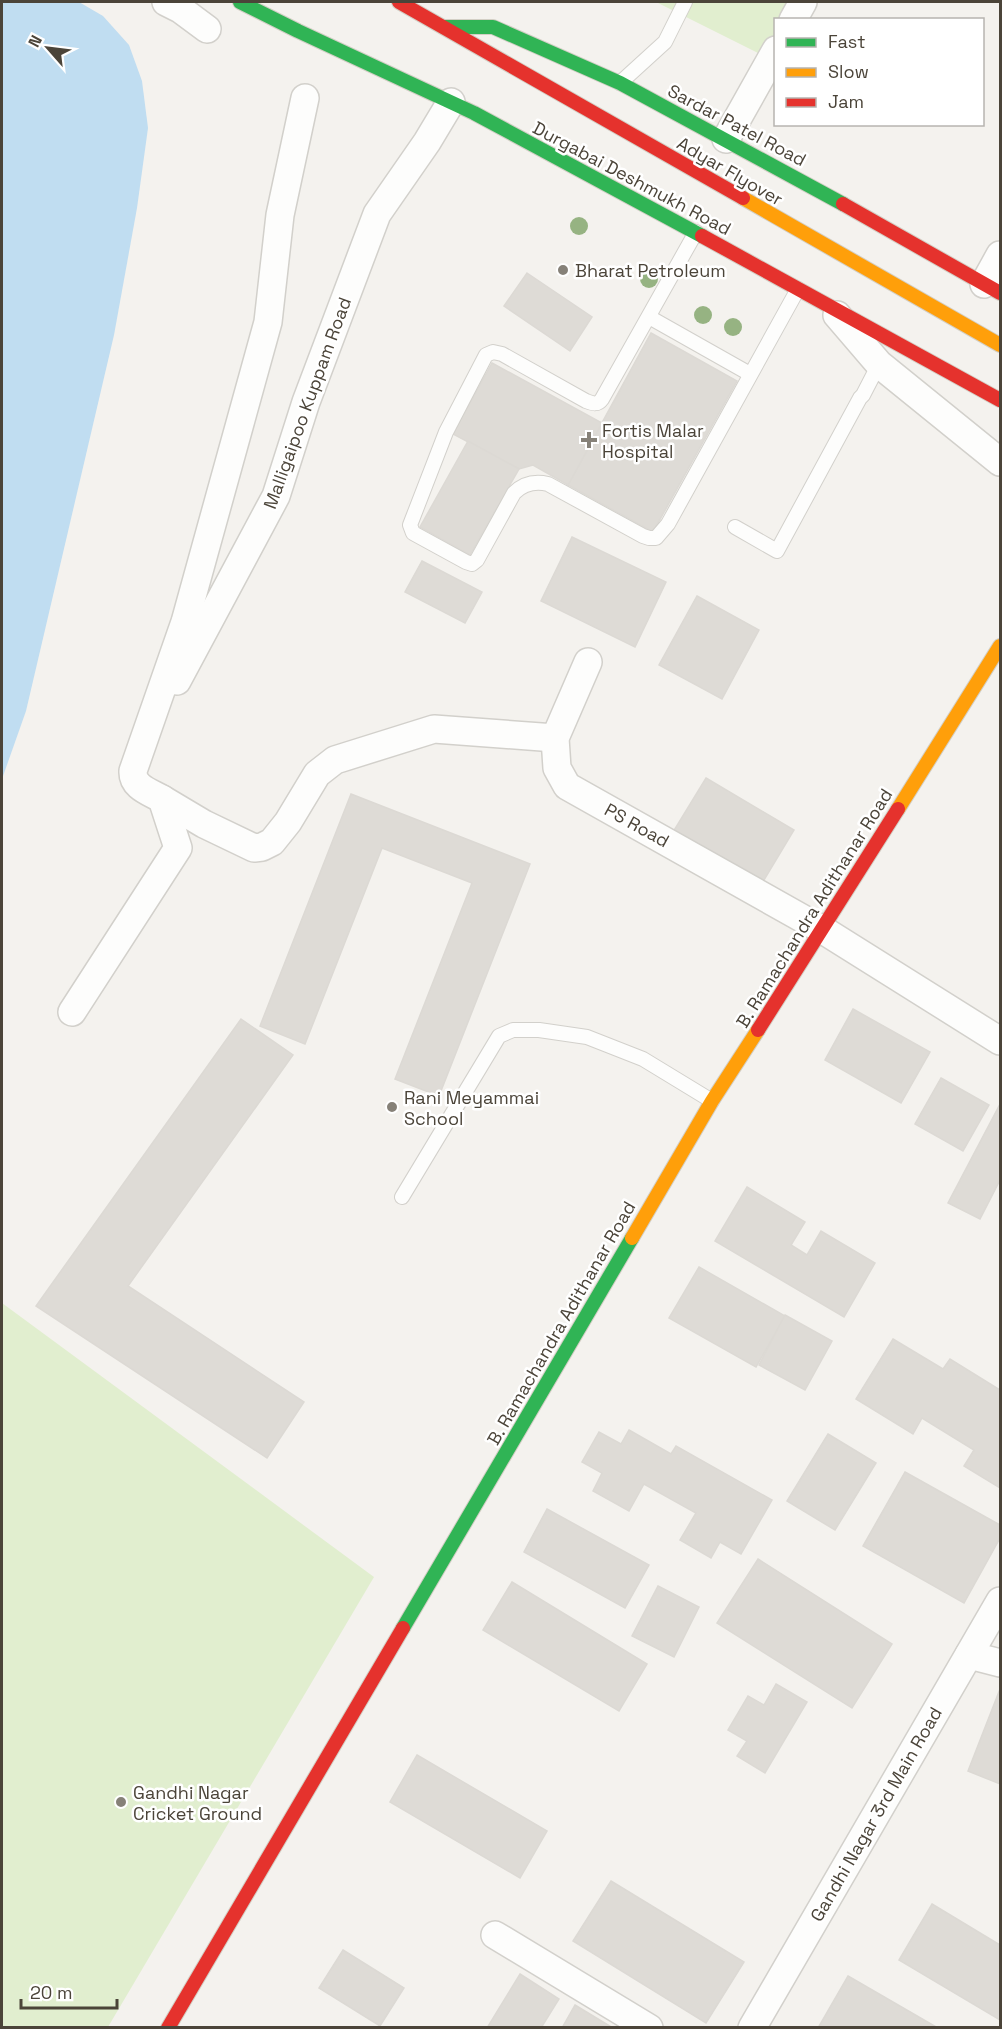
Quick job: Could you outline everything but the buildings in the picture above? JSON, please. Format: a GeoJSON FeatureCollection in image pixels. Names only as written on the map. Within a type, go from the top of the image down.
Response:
{"type":"FeatureCollection","features":[{"type":"Feature","properties":{"kind":"main road","name":"Durgabai Deshmukh Road"},"geometry":{"type":"LineString","coordinates":[[240,2],[451,102],[696,232],[1000,400]]}},
{"type":"Feature","properties":{"kind":"main road","name":"Adyar Flyover"},"geometry":{"type":"LineString","coordinates":[[399,2],[1000,345]]}},
{"type":"Feature","properties":{"kind":"main road","name":"Sardar Patel Road"},"geometry":{"type":"LineString","coordinates":[[443,27],[494,27],[620,83],[726,139],[992,288]]}},
{"type":"Feature","properties":{"kind":"main road","name":"B. Ramachandra Adithanar Road"},"geometry":{"type":"LineString","coordinates":[[168,2028],[712,1101],[823,930],[1000,646]]}},
{"type":"Feature","properties":{"kind":"street"},"geometry":{"type":"LineString","coordinates":[[166,2],[180,9],[207,29]]}},
{"type":"Feature","properties":{"kind":"street"},"geometry":{"type":"LineString","coordinates":[[794,18],[803,2]]}},
{"type":"Feature","properties":{"kind":"street"},"geometry":{"type":"LineString","coordinates":[[726,139],[774,54]]}},
{"type":"Feature","properties":{"kind":"street"},"geometry":{"type":"LineString","coordinates":[[305,98],[280,215],[268,322],[185,622],[132,778],[136,784],[204,824],[254,848],[272,842],[288,822],[317,774],[335,760],[434,729],[555,738]]}},
{"type":"Feature","properties":{"kind":"street","name":"Malligaipoo Kuppam Road"},"geometry":{"type":"LineString","coordinates":[[133,771],[163,707],[216,613],[276,496],[306,402],[377,214],[427,142],[451,102]]}},
{"type":"Feature","properties":{"kind":"street"},"geometry":{"type":"LineString","coordinates":[[992,288],[1000,255]]}},
{"type":"Feature","properties":{"kind":"street"},"geometry":{"type":"LineString","coordinates":[[832,309],[879,364],[1000,462]]}},
{"type":"Feature","properties":{"kind":"street","name":"PS Road"},"geometry":{"type":"LineString","coordinates":[[588,662],[555,738],[557,768],[567,786],[823,930],[1000,1041]]}},
{"type":"Feature","properties":{"kind":"street"},"geometry":{"type":"LineString","coordinates":[[72,1012],[178,848],[162,799]]}},
{"type":"Feature","properties":{"kind":"street","name":"Gandhi Nagar 3rd Main Road"},"geometry":{"type":"LineString","coordinates":[[752,2028],[1000,1600]]}},
{"type":"Feature","properties":{"kind":"street"},"geometry":{"type":"LineString","coordinates":[[969,1655],[1000,1664]]}},
{"type":"Feature","properties":{"kind":"street"},"geometry":{"type":"LineString","coordinates":[[495,1935],[649,2028]]}},
{"type":"Feature","properties":{"kind":"lane"},"geometry":{"type":"LineString","coordinates":[[620,83],[665,42],[685,2]]}},
{"type":"Feature","properties":{"kind":"lane"},"geometry":{"type":"LineString","coordinates":[[696,232],[602,399],[594,404],[502,354],[493,352],[486,355],[446,432],[412,521],[410,528],[412,532],[472,564],[477,560],[514,493],[520,486],[540,482],[548,484],[643,536],[656,538],[668,524],[798,289]]}},
{"type":"Feature","properties":{"kind":"lane"},"geometry":{"type":"LineString","coordinates":[[649,317],[750,374]]}},
{"type":"Feature","properties":{"kind":"lane"},"geometry":{"type":"LineString","coordinates":[[735,527],[777,551],[879,364]]}},
{"type":"Feature","properties":{"kind":"lane"},"geometry":{"type":"LineString","coordinates":[[402,1197],[499,1036],[513,1030],[539,1030],[587,1037],[643,1059],[712,1101]]}},
{"type":"Feature","properties":{"kind":"green space"},"geometry":{"type":"Polygon","coordinates":[[[656,2],[796,2],[787,18],[774,18],[774,41],[766,57],[656,2]]]}},
{"type":"Feature","properties":{"kind":"green space","name":"Gandhi Nagar Cricket Ground"},"geometry":{"type":"Polygon","coordinates":[[[2,1303],[374,1577],[108,2027],[2,2027],[2,1303]]]}},
{"type":"Feature","properties":{"kind":"water"},"geometry":{"type":"Polygon","coordinates":[[[2,2],[79,2],[103,16],[129,45],[142,81],[148,128],[137,208],[114,335],[26,711],[2,779],[2,2]]]}},
{"type":"Feature","properties":{"kind":"traffic: fast"},"geometry":{"type":"LineString","coordinates":[[240,2],[474,113],[702,236]]}},
{"type":"Feature","properties":{"kind":"traffic: fast"},"geometry":{"type":"LineString","coordinates":[[444,27],[493,27],[620,83],[843,204]]}},
{"type":"Feature","properties":{"kind":"traffic: fast"},"geometry":{"type":"LineString","coordinates":[[403,1628],[632,1238]]}},
{"type":"Feature","properties":{"kind":"traffic: slow"},"geometry":{"type":"LineString","coordinates":[[743,198],[1000,345]]}},
{"type":"Feature","properties":{"kind":"traffic: slow"},"geometry":{"type":"LineString","coordinates":[[898,809],[1000,646]]}},
{"type":"Feature","properties":{"kind":"traffic: slow"},"geometry":{"type":"LineString","coordinates":[[632,1238],[712,1101],[758,1030]]}},
{"type":"Feature","properties":{"kind":"traffic: jam"},"geometry":{"type":"LineString","coordinates":[[399,2],[743,198]]}},
{"type":"Feature","properties":{"kind":"traffic: jam"},"geometry":{"type":"LineString","coordinates":[[843,204],[1000,293]]}},
{"type":"Feature","properties":{"kind":"traffic: jam"},"geometry":{"type":"LineString","coordinates":[[702,236],[1000,400]]}},
{"type":"Feature","properties":{"kind":"traffic: jam"},"geometry":{"type":"LineString","coordinates":[[758,1030],[898,809]]}},
{"type":"Feature","properties":{"kind":"traffic: jam"},"geometry":{"type":"LineString","coordinates":[[168,2028],[403,1628]]}},
{"type":"Feature","properties":{"kind":"place","name":"Bharat Petroleum"},"geometry":{"type":"Point","coordinates":[563,270]}},
{"type":"Feature","properties":{"kind":"place","name":"Fortis Malar Hospital"},"geometry":{"type":"Point","coordinates":[589,440]}},
{"type":"Feature","properties":{"kind":"place","name":"Rani Meyammai School"},"geometry":{"type":"Point","coordinates":[392,1107]}},
{"type":"Feature","properties":{"kind":"place","name":"Gandhi Nagar Cricket Ground"},"geometry":{"type":"Point","coordinates":[121,1802]}}]}
